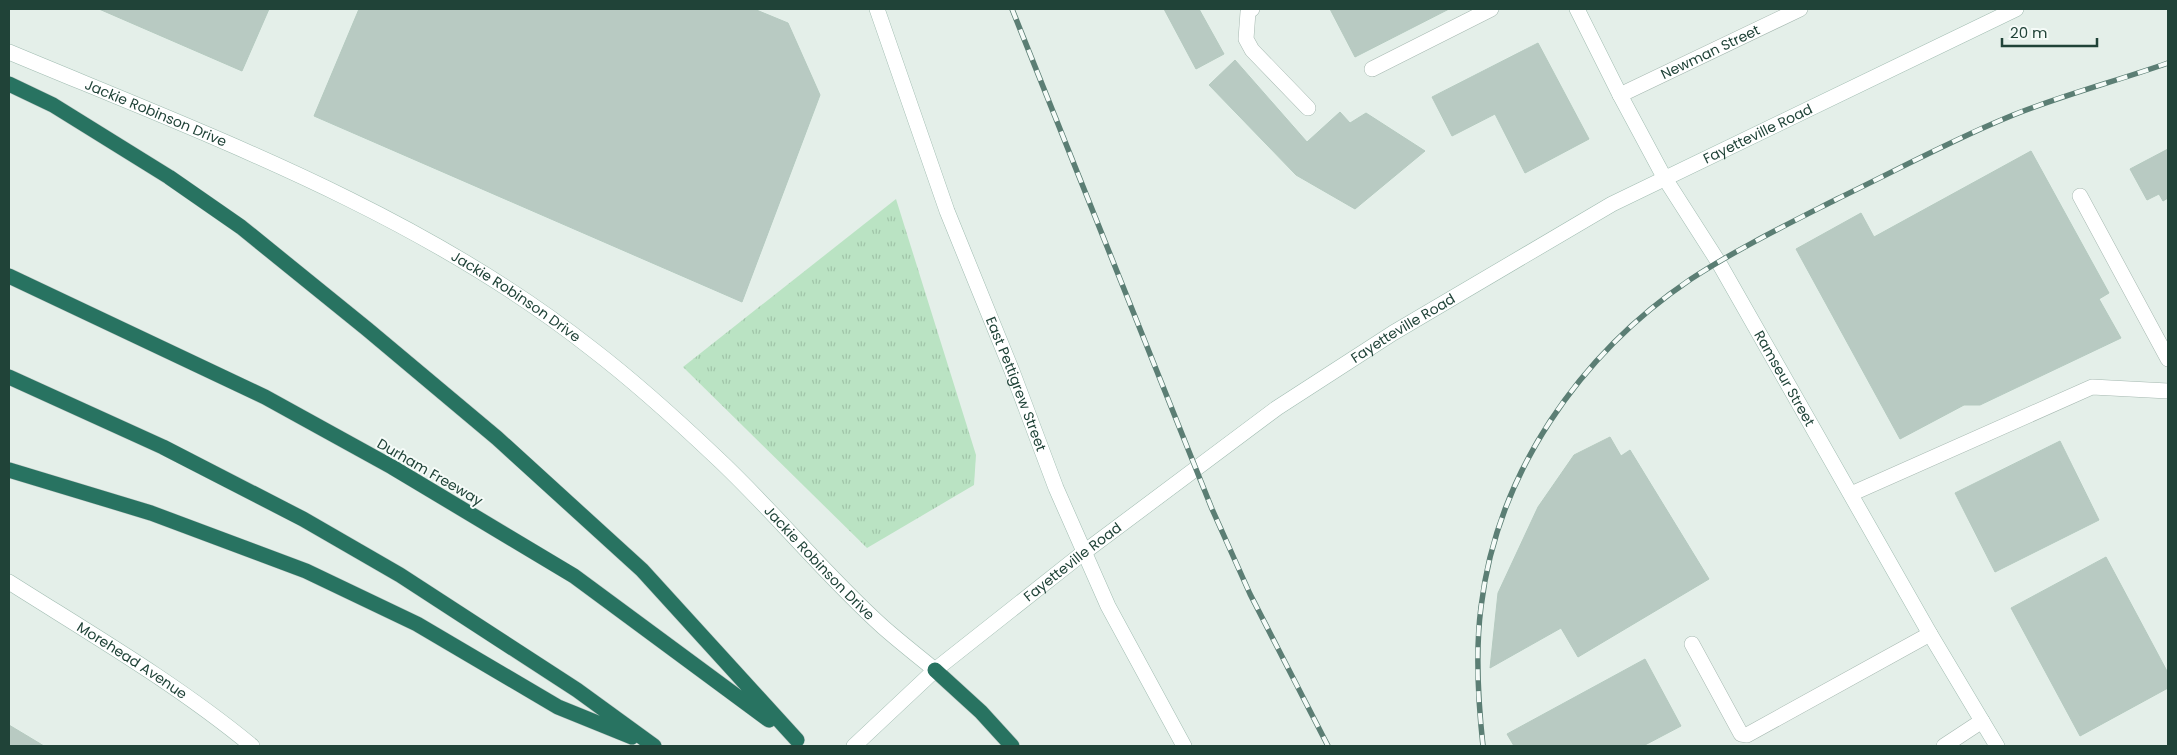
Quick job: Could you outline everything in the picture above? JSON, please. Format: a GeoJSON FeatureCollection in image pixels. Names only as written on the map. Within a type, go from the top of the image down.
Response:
{"type":"FeatureCollection","features":[{"type":"Feature","properties":{"kind":"highway"},"geometry":{"type":"LineString","coordinates":[[9,84],[53,104],[169,177],[241,227],[498,438],[642,570],[800,743]]}},
{"type":"Feature","properties":{"kind":"highway","name":"Durham Freeway"},"geometry":{"type":"LineString","coordinates":[[9,276],[265,397],[453,504],[574,576],[800,743]]}},
{"type":"Feature","properties":{"kind":"highway"},"geometry":{"type":"LineString","coordinates":[[9,377],[163,447],[311,523],[400,575],[578,690],[654,746]]}},
{"type":"Feature","properties":{"kind":"highway"},"geometry":{"type":"LineString","coordinates":[[9,470],[151,514],[306,571],[417,624],[558,707],[654,746]]}},
{"type":"Feature","properties":{"kind":"highway"},"geometry":{"type":"LineString","coordinates":[[935,670],[981,712],[1012,746]]}},
{"type":"Feature","properties":{"kind":"street","name":"East Pettigrew Street"},"geometry":{"type":"LineString","coordinates":[[878,9],[947,211],[1083,553],[1108,606],[1184,746]]}},
{"type":"Feature","properties":{"kind":"street"},"geometry":{"type":"LineString","coordinates":[[1372,70],[1491,9]]}},
{"type":"Feature","properties":{"kind":"street","name":"Ramseur Street"},"geometry":{"type":"LineString","coordinates":[[1577,9],[1664,177],[1719,263],[1930,634],[1997,746]]}},
{"type":"Feature","properties":{"kind":"street","name":"Newman Street"},"geometry":{"type":"LineString","coordinates":[[1620,95],[1800,9]]}},
{"type":"Feature","properties":{"kind":"street","name":"Fayetteville Road"},"geometry":{"type":"LineString","coordinates":[[854,746],[935,670],[1083,553],[1285,402],[1493,272],[1612,204],[1664,177],[2016,9]]}},
{"type":"Feature","properties":{"kind":"street"},"geometry":{"type":"LineString","coordinates":[[1249,10],[1246,38],[1252,50],[1308,108]]}},
{"type":"Feature","properties":{"kind":"street","name":"Jackie Robinson Drive"},"geometry":{"type":"LineString","coordinates":[[9,52],[188,126],[360,204],[446,249],[500,282],[594,351],[717,457],[881,626],[935,670]]}},
{"type":"Feature","properties":{"kind":"street"},"geometry":{"type":"LineString","coordinates":[[2080,196],[2168,359]]}},
{"type":"Feature","properties":{"kind":"street"},"geometry":{"type":"LineString","coordinates":[[1851,494],[2092,387],[2168,391]]}},
{"type":"Feature","properties":{"kind":"street","name":"Morehead Avenue"},"geometry":{"type":"LineString","coordinates":[[9,582],[120,652],[227,726],[252,746]]}},
{"type":"Feature","properties":{"kind":"street"},"geometry":{"type":"LineString","coordinates":[[1692,644],[1741,734],[1747,735],[1930,634]]}},
{"type":"Feature","properties":{"kind":"street"},"geometry":{"type":"LineString","coordinates":[[1944,746],[1982,721]]}},
{"type":"Feature","properties":{"kind":"green space"},"geometry":{"type":"Polygon","coordinates":[[[896,199],[976,455],[974,485],[867,548],[683,367],[896,199]]]}},
{"type":"Feature","properties":{"kind":"building"},"geometry":{"type":"Polygon","coordinates":[[[99,9],[269,9],[242,71],[99,9]]]}},
{"type":"Feature","properties":{"kind":"building"},"geometry":{"type":"Polygon","coordinates":[[[359,9],[754,9],[788,23],[820,95],[742,302],[314,116],[359,9]]]}},
{"type":"Feature","properties":{"kind":"building"},"geometry":{"type":"Polygon","coordinates":[[[1164,9],[1199,9],[1224,54],[1196,69],[1164,9]]]}},
{"type":"Feature","properties":{"kind":"building"},"geometry":{"type":"Polygon","coordinates":[[[1330,9],[1449,9],[1355,57],[1330,9]]]}},
{"type":"Feature","properties":{"kind":"building"},"geometry":{"type":"Polygon","coordinates":[[[1538,43],[1589,139],[1525,173],[1495,114],[1452,136],[1432,97],[1538,43]]]}},
{"type":"Feature","properties":{"kind":"building"},"geometry":{"type":"Polygon","coordinates":[[[1235,60],[1307,142],[1340,112],[1350,123],[1366,113],[1425,151],[1355,209],[1296,175],[1209,85],[1235,60]]]}},
{"type":"Feature","properties":{"kind":"building"},"geometry":{"type":"Polygon","coordinates":[[[2168,149],[2168,198],[2163,201],[2159,194],[2147,200],[2130,169],[2168,149]]]}},
{"type":"Feature","properties":{"kind":"building"},"geometry":{"type":"Polygon","coordinates":[[[2031,151],[2109,293],[2099,299],[2121,338],[1980,405],[1964,405],[1900,439],[1796,249],[1861,213],[1874,237],[2031,151]]]}},
{"type":"Feature","properties":{"kind":"building"},"geometry":{"type":"Polygon","coordinates":[[[1610,437],[1621,456],[1630,450],[1709,579],[1578,657],[1561,628],[1490,668],[1498,593],[1538,507],[1574,455],[1610,437]]]}},
{"type":"Feature","properties":{"kind":"building"},"geometry":{"type":"Polygon","coordinates":[[[2060,441],[2099,520],[1995,572],[1955,493],[2060,441]]]}},
{"type":"Feature","properties":{"kind":"building"},"geometry":{"type":"Polygon","coordinates":[[[2106,557],[2168,673],[2168,688],[2080,736],[2011,608],[2106,557]]]}},
{"type":"Feature","properties":{"kind":"building"},"geometry":{"type":"Polygon","coordinates":[[[1645,659],[1681,726],[1643,746],[1514,746],[1507,734],[1645,659]]]}},
{"type":"Feature","properties":{"kind":"building"},"geometry":{"type":"Polygon","coordinates":[[[9,725],[44,746],[9,746],[9,725]]]}},
{"type":"Feature","properties":{"kind":"railway"},"geometry":{"type":"LineString","coordinates":[[1012,9],[1212,509],[1250,594],[1328,746]]}},
{"type":"Feature","properties":{"kind":"railway"},"geometry":{"type":"LineString","coordinates":[[1483,746],[1478,676],[1479,624],[1490,558],[1505,510],[1525,464],[1550,421],[1580,380],[1614,343],[1651,309],[1691,279],[1781,227],[1984,127],[2046,103],[2168,63]]}}]}
